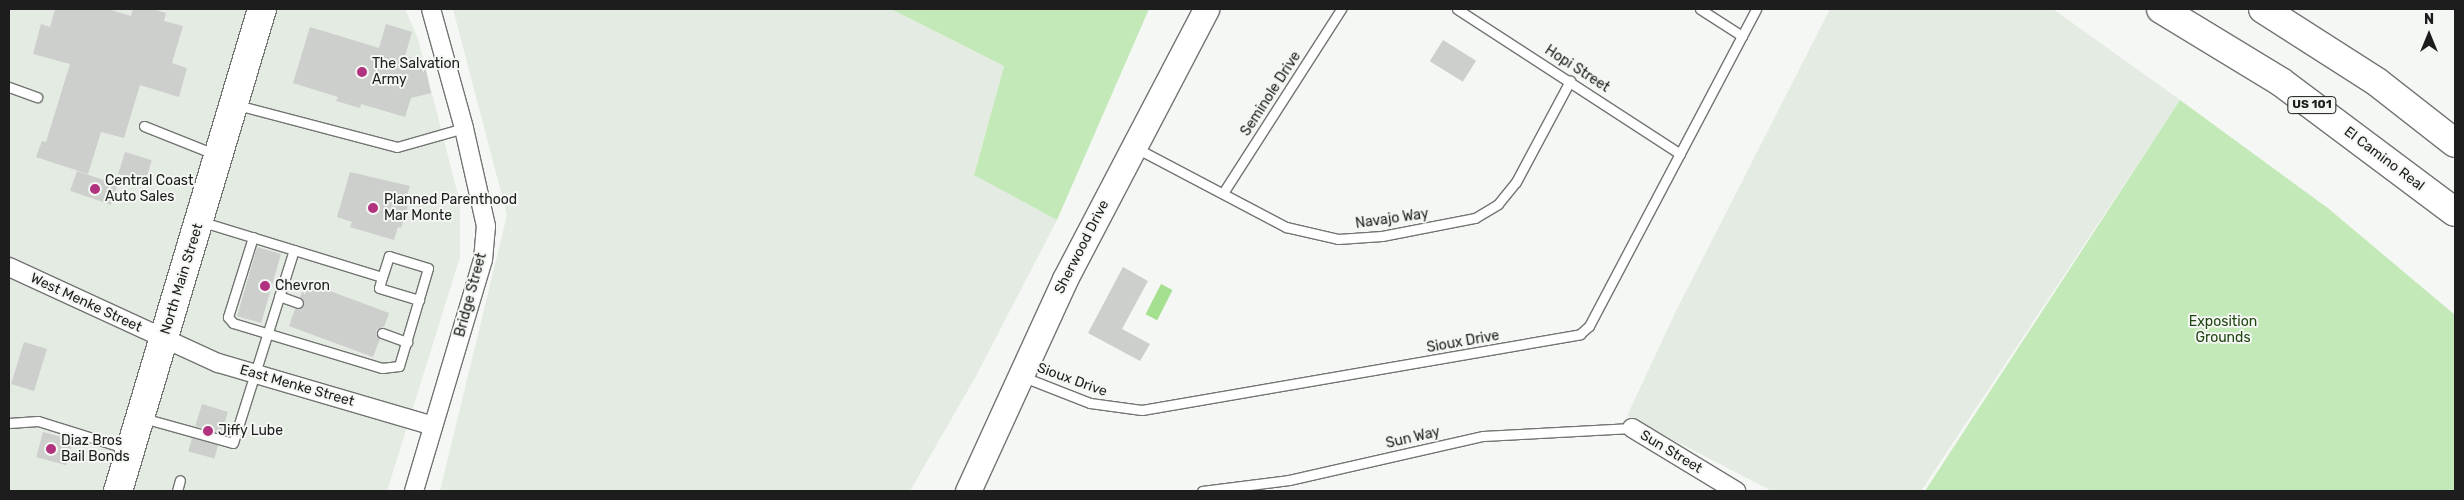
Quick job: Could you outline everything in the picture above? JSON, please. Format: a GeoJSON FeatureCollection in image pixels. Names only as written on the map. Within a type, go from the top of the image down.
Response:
{"type":"FeatureCollection","features":[{"type":"Feature","properties":{"kind":"main road","name":"North Main Street"},"geometry":{"type":"LineString","coordinates":[[118,491],[262,9]]}},
{"type":"Feature","properties":{"kind":"main road","name":"Sherwood Drive"},"geometry":{"type":"LineString","coordinates":[[968,491],[1019,375],[1133,147],[1206,9]]}},
{"type":"Feature","properties":{"kind":"main road","name":"El Camino Real"},"geometry":{"type":"LineString","coordinates":[[2161,9],[2281,82],[2455,212]]}},
{"type":"Feature","properties":{"kind":"main road"},"geometry":{"type":"LineString","coordinates":[[2262,9],[2377,82],[2455,143]]}},
{"type":"Feature","properties":{"kind":"street","name":"Bridge Street"},"geometry":{"type":"LineString","coordinates":[[414,491],[482,260],[486,226],[464,128],[431,9]]}},
{"type":"Feature","properties":{"kind":"street","name":"West Menke Street"},"geometry":{"type":"LineString","coordinates":[[9,267],[164,339]]}},
{"type":"Feature","properties":{"kind":"street","name":"East Menke Street"},"geometry":{"type":"LineString","coordinates":[[164,339],[218,363],[434,426]]}},
{"type":"Feature","properties":{"kind":"street","name":"Sun Street"},"geometry":{"type":"LineString","coordinates":[[1632,428],[1736,491]]}},
{"type":"Feature","properties":{"kind":"lane","name":"Seminole Drive"},"geometry":{"type":"LineString","coordinates":[[1223,194],[1341,9]]}},
{"type":"Feature","properties":{"kind":"lane","name":"Hopi Street"},"geometry":{"type":"LineString","coordinates":[[1457,9],[1680,154]]}},
{"type":"Feature","properties":{"kind":"lane"},"geometry":{"type":"LineString","coordinates":[[1700,9],[1742,36]]}},
{"type":"Feature","properties":{"kind":"lane","name":"Sioux Drive"},"geometry":{"type":"LineString","coordinates":[[1019,375],[1090,403],[1142,410],[1574,336],[1589,326],[1756,9]]}},
{"type":"Feature","properties":{"kind":"lane","name":"Navajo Way"},"geometry":{"type":"LineString","coordinates":[[1133,147],[1286,226],[1338,239],[1382,236],[1475,218],[1508,194],[1570,81]]}},
{"type":"Feature","properties":{"kind":"lane"},"geometry":{"type":"LineString","coordinates":[[9,87],[37,97]]}},
{"type":"Feature","properties":{"kind":"lane"},"geometry":{"type":"LineString","coordinates":[[235,104],[397,147],[464,128]]}},
{"type":"Feature","properties":{"kind":"lane"},"geometry":{"type":"LineString","coordinates":[[144,126],[219,156]]}},
{"type":"Feature","properties":{"kind":"lane"},"geometry":{"type":"LineString","coordinates":[[200,221],[382,277]]}},
{"type":"Feature","properties":{"kind":"lane"},"geometry":{"type":"LineString","coordinates":[[253,237],[240,293],[228,317],[233,323],[382,368],[399,366],[407,342],[419,300],[428,268],[389,256],[379,288],[419,300]]}},
{"type":"Feature","properties":{"kind":"lane"},"geometry":{"type":"LineString","coordinates":[[140,417],[233,444],[267,333],[272,304],[279,296],[294,250]]}},
{"type":"Feature","properties":{"kind":"lane"},"geometry":{"type":"LineString","coordinates":[[274,277],[284,280]]}},
{"type":"Feature","properties":{"kind":"lane"},"geometry":{"type":"LineString","coordinates":[[279,296],[298,303]]}},
{"type":"Feature","properties":{"kind":"lane"},"geometry":{"type":"LineString","coordinates":[[382,333],[407,342]]}},
{"type":"Feature","properties":{"kind":"lane"},"geometry":{"type":"LineString","coordinates":[[9,423],[38,421],[131,450]]}},
{"type":"Feature","properties":{"kind":"lane","name":"Sun Way"},"geometry":{"type":"LineString","coordinates":[[1202,491],[1289,480],[1483,436],[1632,428]]}},
{"type":"Feature","properties":{"kind":"lane"},"geometry":{"type":"LineString","coordinates":[[177,491],[180,480]]}},
{"type":"Feature","properties":{"kind":"shaded area"},"geometry":{"type":"Polygon","coordinates":[[[9,9],[405,9],[418,39],[460,203],[460,257],[387,491],[9,491],[9,9]]]}},
{"type":"Feature","properties":{"kind":"shaded area"},"geometry":{"type":"Polygon","coordinates":[[[453,9],[891,9],[1004,66],[974,174],[1057,220],[976,376],[910,491],[440,491],[507,215],[453,9]]]}},
{"type":"Feature","properties":{"kind":"shaded area"},"geometry":{"type":"Polygon","coordinates":[[[1830,9],[2053,9],[2180,100],[1921,491],[1772,491],[1627,416],[1676,311],[1830,9]]]}},
{"type":"Feature","properties":{"kind":"shaded area"},"geometry":{"type":"Polygon","coordinates":[[[1161,284],[1173,290],[1157,320],[1146,314],[1161,284]]]}},
{"type":"Feature","properties":{"kind":"green space"},"geometry":{"type":"Polygon","coordinates":[[[891,9],[1149,9],[1057,220],[974,175],[1004,66],[891,9]]]}},
{"type":"Feature","properties":{"kind":"green space","name":"Exposition Grounds"},"geometry":{"type":"Polygon","coordinates":[[[2180,100],[2329,209],[2455,315],[2455,491],[1925,491],[2180,100]]]}},
{"type":"Feature","properties":{"kind":"building"},"geometry":{"type":"Polygon","coordinates":[[[55,9],[108,9],[131,16],[133,9],[152,9],[166,13],[164,21],[183,26],[172,63],[187,68],[179,97],[140,85],[124,138],[101,132],[88,174],[36,157],[42,141],[46,142],[70,64],[33,54],[41,24],[50,27],[55,9]]]}},
{"type":"Feature","properties":{"kind":"building","name":"The Salvation Army"},"geometry":{"type":"Polygon","coordinates":[[[386,24],[412,32],[405,56],[424,61],[431,93],[411,98],[405,117],[361,104],[360,108],[336,101],[338,97],[293,83],[310,27],[379,48],[386,24]]]}},
{"type":"Feature","properties":{"kind":"building"},"geometry":{"type":"Polygon","coordinates":[[[1443,40],[1476,61],[1463,82],[1430,61],[1443,40]]]}},
{"type":"Feature","properties":{"kind":"building"},"geometry":{"type":"Polygon","coordinates":[[[125,152],[152,160],[145,182],[118,174],[125,152]]]}},
{"type":"Feature","properties":{"kind":"building"},"geometry":{"type":"Polygon","coordinates":[[[77,171],[118,185],[111,205],[70,191],[77,171]]]}},
{"type":"Feature","properties":{"kind":"building","name":"Planned Parenthood Mar Monte"},"geometry":{"type":"Polygon","coordinates":[[[350,172],[410,186],[406,198],[410,199],[401,228],[398,227],[394,240],[350,227],[352,222],[337,217],[350,172]]]}},
{"type":"Feature","properties":{"kind":"building"},"geometry":{"type":"Polygon","coordinates":[[[257,247],[281,254],[261,323],[237,316],[257,247]]]}},
{"type":"Feature","properties":{"kind":"building"},"geometry":{"type":"Polygon","coordinates":[[[1123,267],[1148,281],[1122,329],[1150,344],[1140,361],[1088,333],[1123,267]]]}},
{"type":"Feature","properties":{"kind":"building"},"geometry":{"type":"Polygon","coordinates":[[[306,282],[389,313],[384,327],[376,330],[380,339],[373,357],[289,326],[295,309],[304,306],[300,297],[306,282]]]}},
{"type":"Feature","properties":{"kind":"building"},"geometry":{"type":"Polygon","coordinates":[[[24,342],[47,349],[34,391],[11,384],[24,342]]]}},
{"type":"Feature","properties":{"kind":"building"},"geometry":{"type":"Polygon","coordinates":[[[202,404],[228,412],[221,434],[195,426],[202,404]]]}},
{"type":"Feature","properties":{"kind":"building","name":"Diaz Bros Bail Bonds"},"geometry":{"type":"Polygon","coordinates":[[[43,432],[73,440],[66,465],[36,457],[43,432]]]}},
{"type":"Feature","properties":{"kind":"building"},"geometry":{"type":"Polygon","coordinates":[[[192,438],[218,445],[214,459],[188,452],[192,438]]]}},
{"type":"Feature","properties":{"kind":"place","name":"The Salvation Army"},"geometry":{"type":"Point","coordinates":[362,72]}},
{"type":"Feature","properties":{"kind":"place","name":"Central Coast Auto Sales"},"geometry":{"type":"Point","coordinates":[95,189]}},
{"type":"Feature","properties":{"kind":"place","name":"Planned Parenthood Mar Monte"},"geometry":{"type":"Point","coordinates":[373,208]}},
{"type":"Feature","properties":{"kind":"place","name":"Chevron"},"geometry":{"type":"Point","coordinates":[265,286]}},
{"type":"Feature","properties":{"kind":"place","name":"Jiffy Lube"},"geometry":{"type":"Point","coordinates":[208,431]}},
{"type":"Feature","properties":{"kind":"place","name":"Diaz Bros Bail Bonds"},"geometry":{"type":"Point","coordinates":[51,449]}}]}
